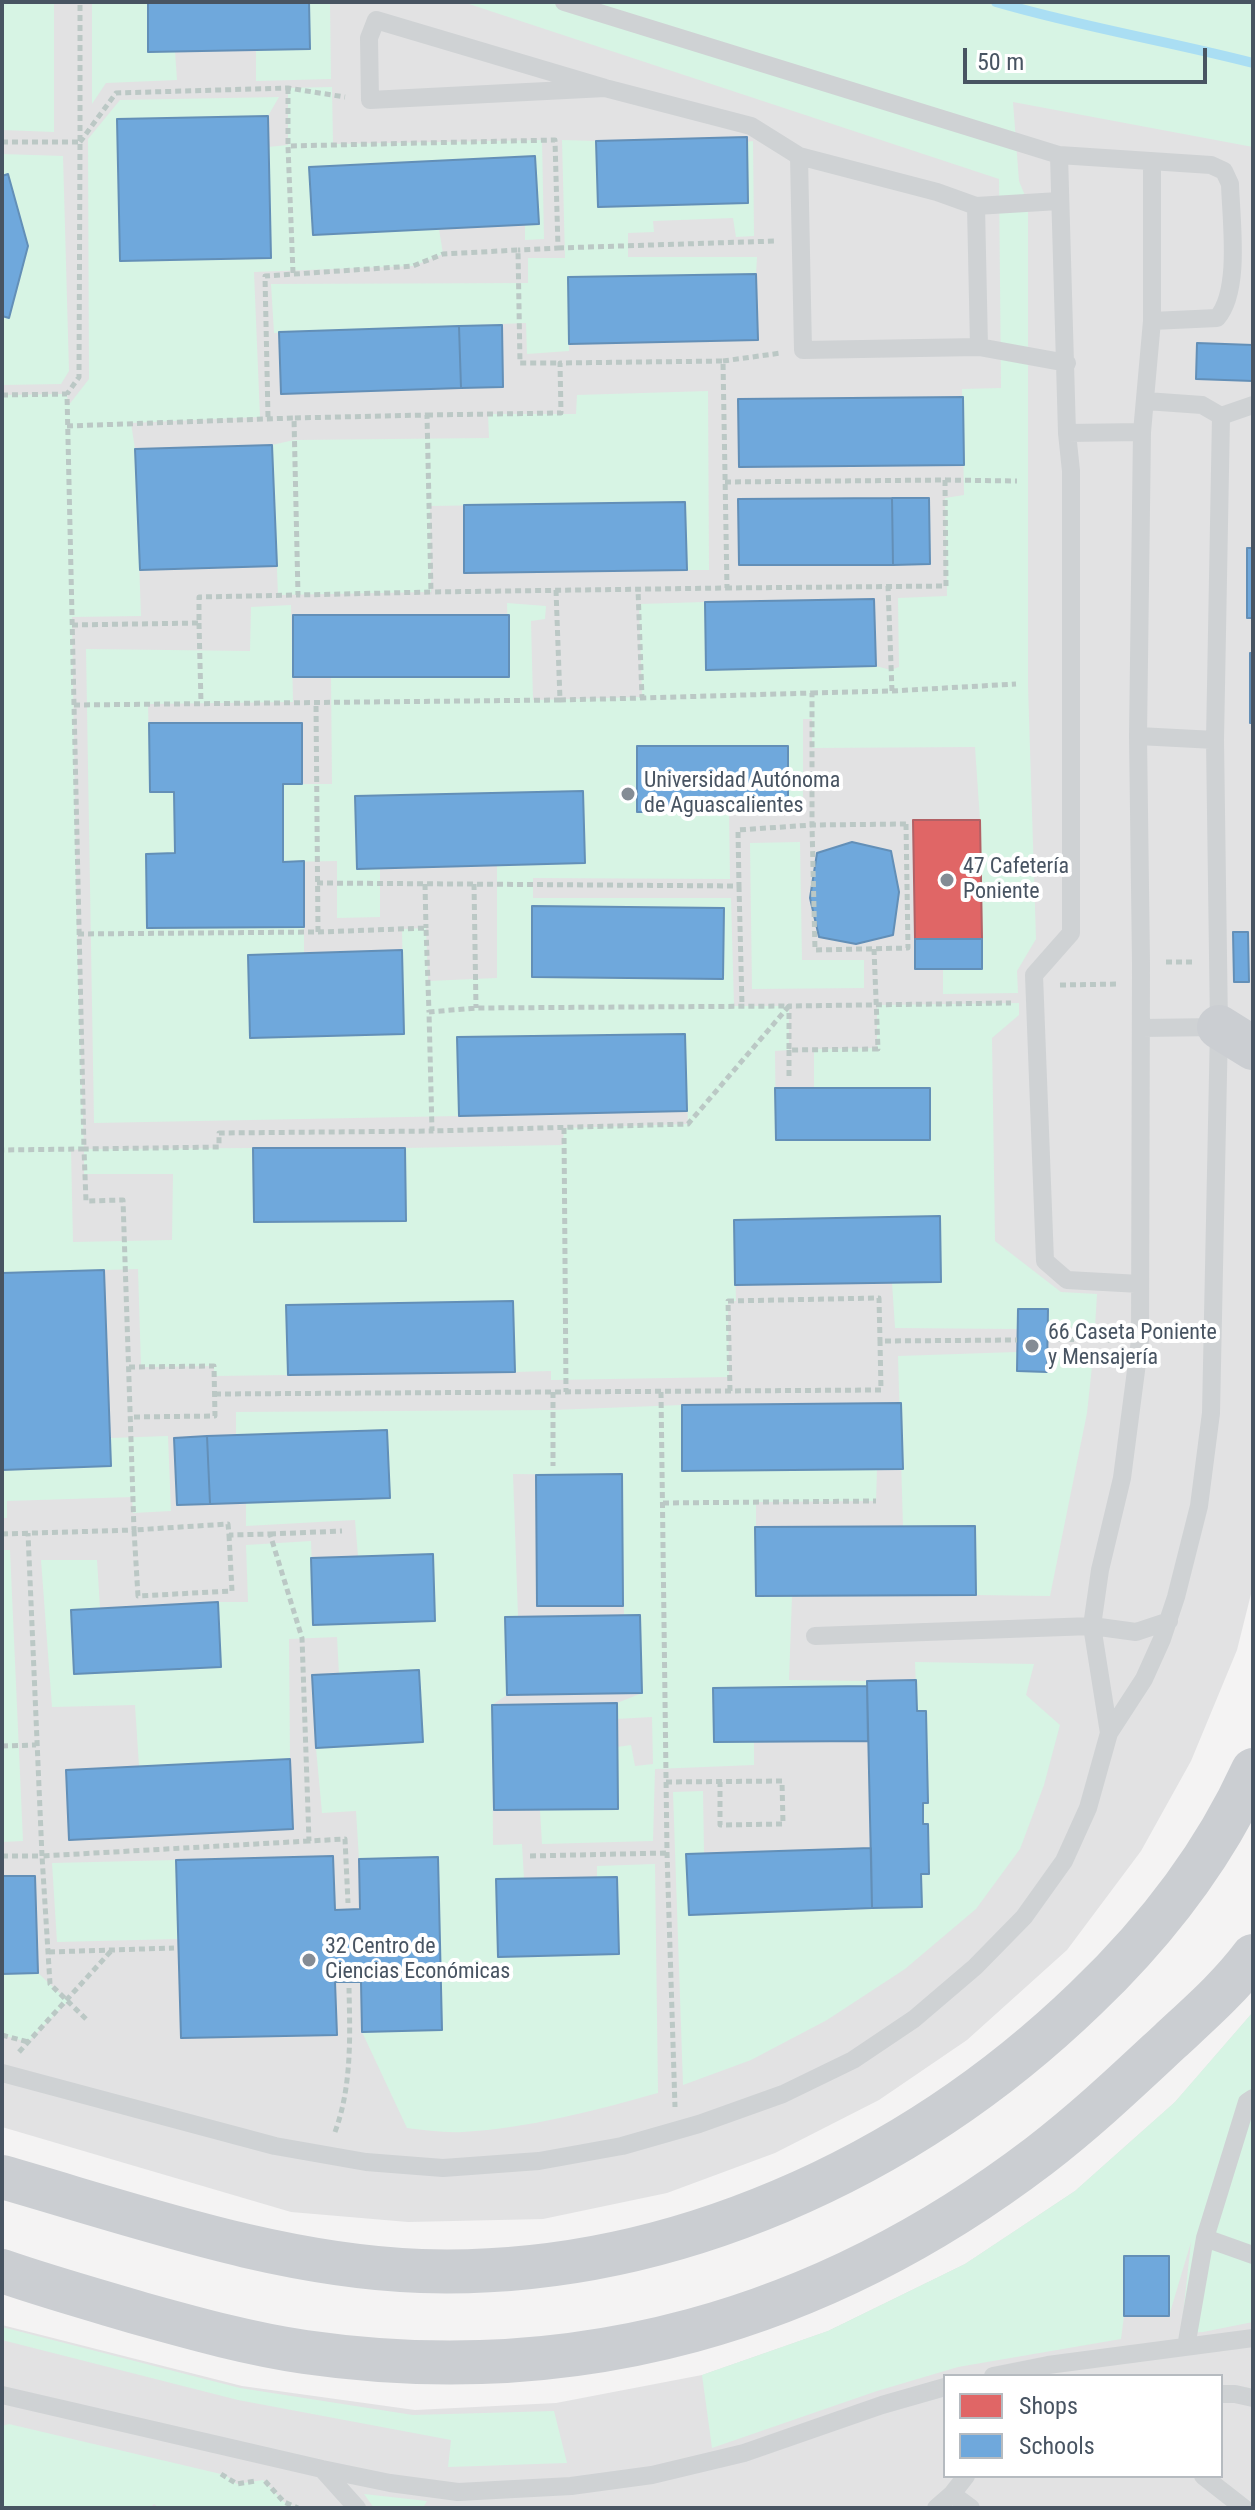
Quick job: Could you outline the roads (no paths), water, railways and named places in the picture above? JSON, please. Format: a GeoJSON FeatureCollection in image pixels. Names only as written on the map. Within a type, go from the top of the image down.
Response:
{"type":"FeatureCollection","features":[{"type":"Feature","properties":{"kind":"main road"},"geometry":{"type":"LineString","coordinates":[[2,2177],[222,2238],[370,2267],[421,2271],[509,2269],[627,2252],[681,2237],[735,2219],[843,2172],[950,2110],[1003,2071],[1053,2030],[1165,1914],[1219,1837],[1253,1770]]}},
{"type":"Feature","properties":{"kind":"main road"},"geometry":{"type":"LineString","coordinates":[[2,2271],[196,2329],[302,2352],[357,2359],[477,2363],[589,2354],[640,2345],[740,2318],[813,2290],[921,2235],[970,2205],[1071,2132],[1209,2005],[1253,1956]]}},
{"type":"Feature","properties":{"kind":"lane"},"geometry":{"type":"LineString","coordinates":[[564,2],[1059,155],[1211,165],[1224,171],[1230,184],[1232,289],[1224,310],[1217,318],[1152,321]]}},
{"type":"Feature","properties":{"kind":"lane"},"geometry":{"type":"LineString","coordinates":[[605,88],[370,100],[369,38],[376,20],[605,88],[751,126],[799,156],[937,192],[976,206],[1059,201]]}},
{"type":"Feature","properties":{"kind":"lane"},"geometry":{"type":"LineString","coordinates":[[1059,155],[1067,433],[1071,471],[1071,933],[1034,975],[1045,1261],[1067,1280],[1140,1284]]}},
{"type":"Feature","properties":{"kind":"lane"},"geometry":{"type":"LineString","coordinates":[[799,156],[803,350],[979,347],[1067,363]]}},
{"type":"Feature","properties":{"kind":"lane"},"geometry":{"type":"LineString","coordinates":[[1109,1733],[1092,1626],[1100,1570],[1122,1478],[1140,1340],[1138,736],[1142,432],[1152,321],[1152,162]]}},
{"type":"Feature","properties":{"kind":"lane"},"geometry":{"type":"LineString","coordinates":[[976,206],[979,347]]}},
{"type":"Feature","properties":{"kind":"lane"},"geometry":{"type":"LineString","coordinates":[[1146,401],[1202,405],[1221,416],[1253,405]]}},
{"type":"Feature","properties":{"kind":"lane"},"geometry":{"type":"LineString","coordinates":[[6,2067],[275,2146],[366,2162],[443,2168],[539,2161],[622,2146],[676,2131],[783,2094],[853,2060],[914,2019],[975,1967],[1024,1917],[1064,1861],[1088,1808],[1109,1733],[1144,1679],[1169,1621],[1199,1506],[1211,1413],[1236,1037],[1218,961],[1215,740],[1221,416]]}},
{"type":"Feature","properties":{"kind":"lane"},"geometry":{"type":"LineString","coordinates":[[1067,433],[1142,432]]}},
{"type":"Feature","properties":{"kind":"lane"},"geometry":{"type":"LineString","coordinates":[[1138,736],[1215,740]]}},
{"type":"Feature","properties":{"kind":"lane"},"geometry":{"type":"LineString","coordinates":[[1141,1028],[1236,1037]]}},
{"type":"Feature","properties":{"kind":"lane"},"geometry":{"type":"LineString","coordinates":[[815,1636],[1092,1626],[1136,1632],[1169,1621]]}},
{"type":"Feature","properties":{"kind":"lane"},"geometry":{"type":"LineString","coordinates":[[1186,2347],[1205,2238],[1247,2102],[1253,2098]]}},
{"type":"Feature","properties":{"kind":"lane"},"geometry":{"type":"LineString","coordinates":[[1205,2238],[1253,2255]]}},
{"type":"Feature","properties":{"kind":"lane"},"geometry":{"type":"LineString","coordinates":[[1003,2374],[1048,2365],[1253,2338]]}},
{"type":"Feature","properties":{"kind":"lane"},"geometry":{"type":"LineString","coordinates":[[3,2395],[322,2469],[390,2483],[458,2492],[571,2486],[667,2471],[744,2453],[882,2405],[943,2388]]}},
{"type":"Feature","properties":{"kind":"lane"},"geometry":{"type":"LineString","coordinates":[[322,2469],[357,2508]]}},
{"type":"Feature","properties":{"kind":"lane"},"geometry":{"type":"LineString","coordinates":[[936,2508],[964,2478]]}},
{"type":"Feature","properties":{"kind":"lane"},"geometry":{"type":"LineString","coordinates":[[1206,2478],[1244,2508]]}},
{"type":"Feature","properties":{"kind":"lane"},"geometry":{"type":"LineString","coordinates":[[518,2489],[523,2507]]}},
{"type":"Feature","properties":{"kind":"lane"},"geometry":{"type":"LineString","coordinates":[[443,2508],[458,2492]]}},
{"type":"Feature","properties":{"kind":"lane"},"geometry":{"type":"LineString","coordinates":[[952,2494],[971,2508]]}},
{"type":"Feature","properties":{"kind":"waterway"},"geometry":{"type":"LineString","coordinates":[[996,2],[1253,63]]}},
{"type":"Feature","properties":{"kind":"place","name":"Universidad Autónoma de Aguascalientes"},"geometry":{"type":"Point","coordinates":[628,794]}},
{"type":"Feature","properties":{"kind":"place","name":"47 Cafetería Poniente"},"geometry":{"type":"Point","coordinates":[947,880]}},
{"type":"Feature","properties":{"kind":"place","name":"66 Caseta Poniente y Mensajería"},"geometry":{"type":"Point","coordinates":[1032,1346]}},
{"type":"Feature","properties":{"kind":"place","name":"32 Centro de Ciencias Económicas"},"geometry":{"type":"Point","coordinates":[309,1960]}}]}
